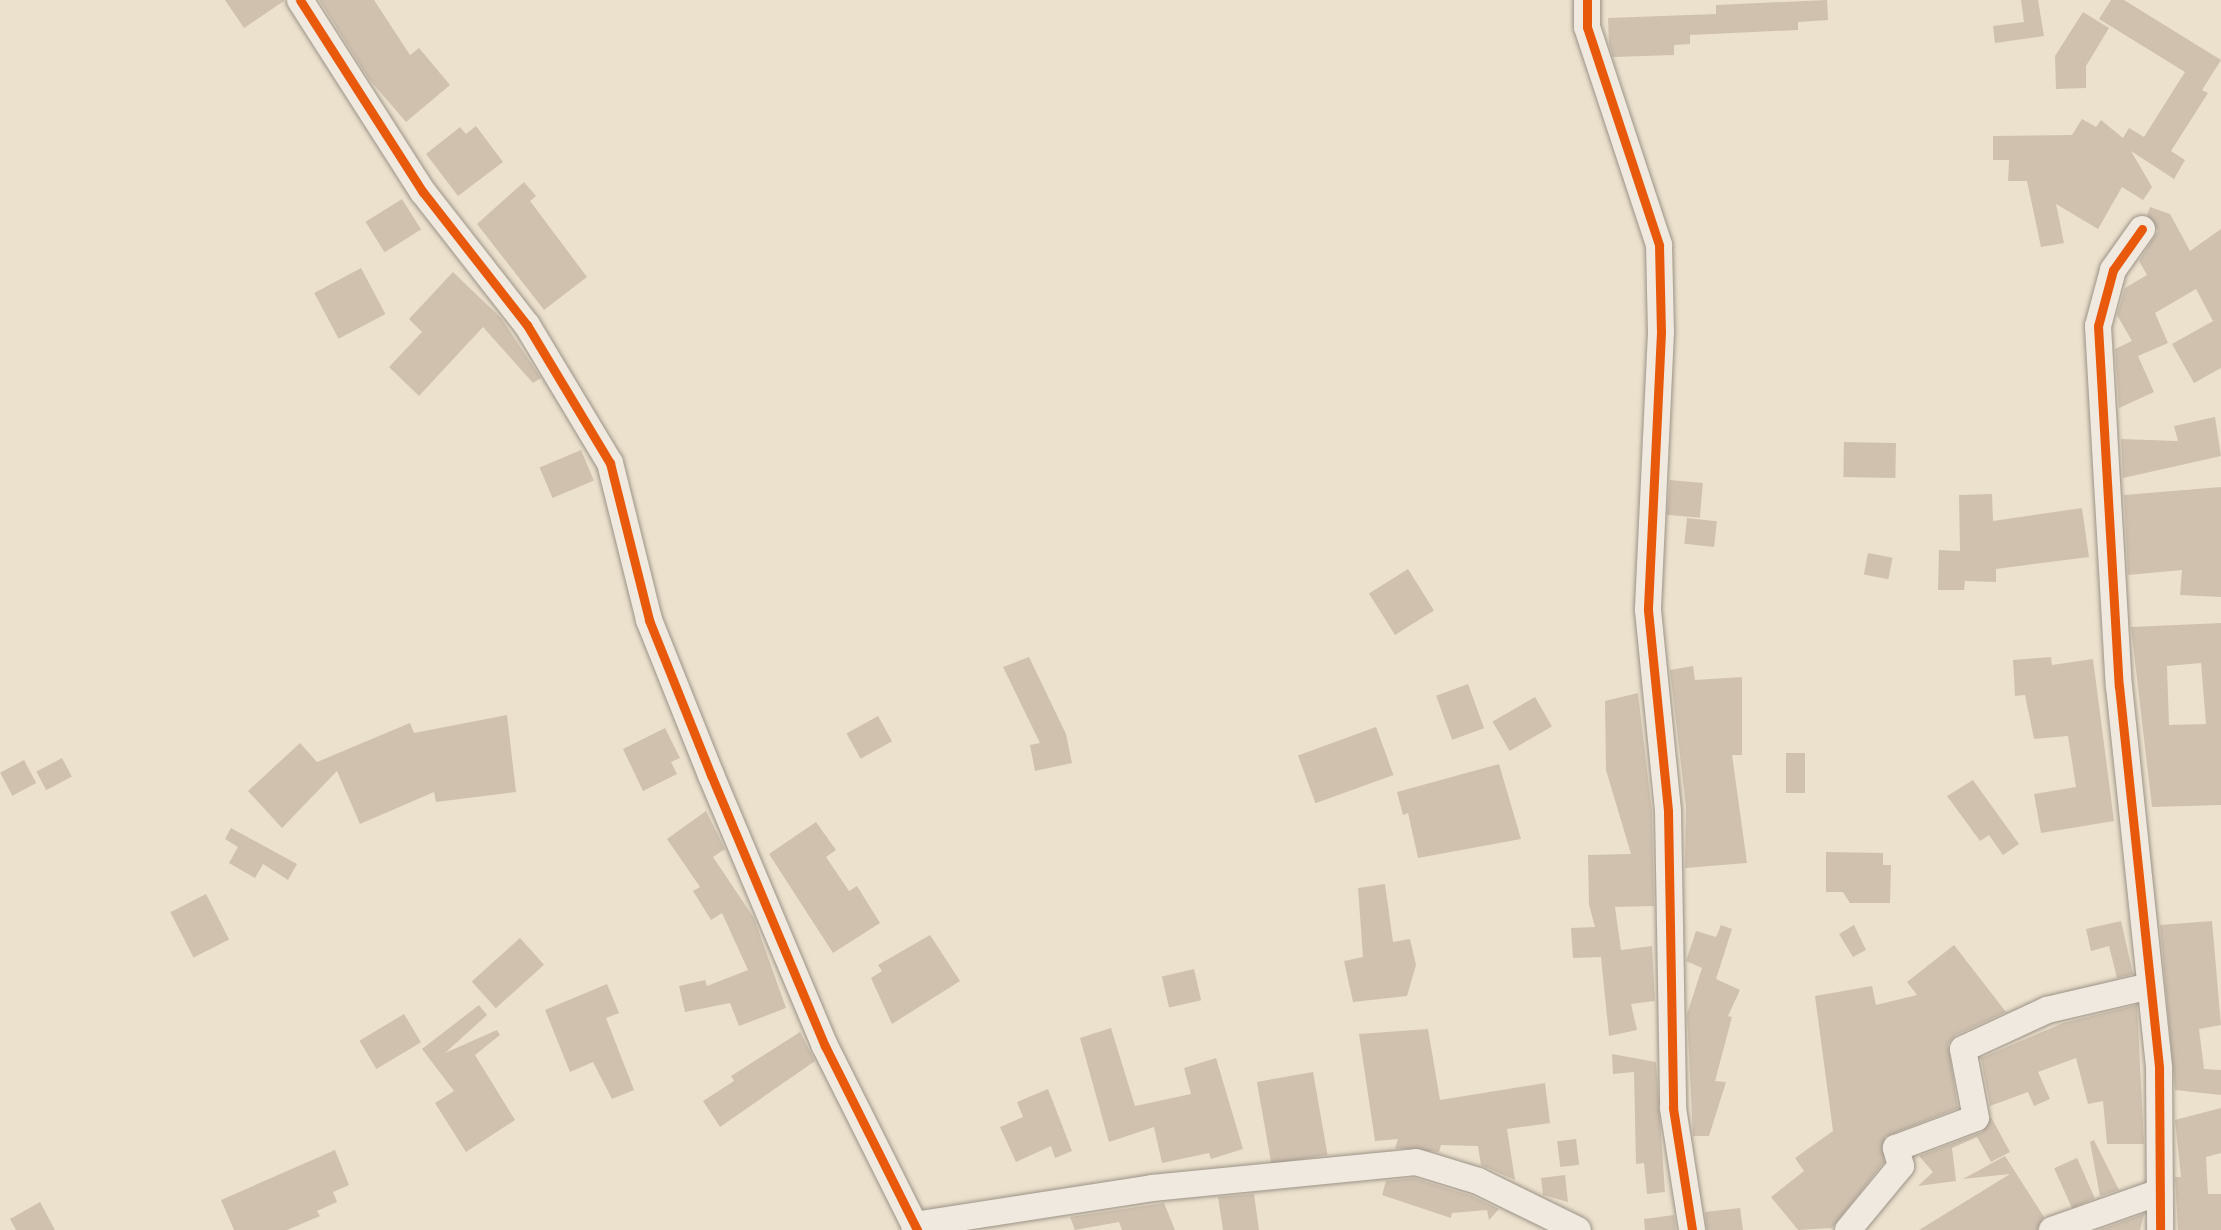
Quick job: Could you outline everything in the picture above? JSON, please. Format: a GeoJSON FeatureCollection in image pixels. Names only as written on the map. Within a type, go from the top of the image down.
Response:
{"type":"FeatureCollection","features":[{"type":"Feature","properties":{"kind":"street"},"geometry":{"type":"LineString","coordinates":[[300,0],[423,192],[527,325],[610,463],[649,620],[701,750],[825,1046],[916,1227],[1152,1188],[1416,1162],[1478,1181],[1578,1230]]}},
{"type":"Feature","properties":{"kind":"street"},"geometry":{"type":"LineString","coordinates":[[1587,0],[1587,27],[1659,245],[1661,332],[1648,610],[1668,811],[1673,1108],[1692,1230]]}},
{"type":"Feature","properties":{"kind":"street"},"geometry":{"type":"LineString","coordinates":[[2142,229],[2113,270],[2098,326],[2119,686],[2159,1068],[2160,1230]]}},
{"type":"Feature","properties":{"kind":"street"},"geometry":{"type":"LineString","coordinates":[[1848,1230],[1901,1166],[1896,1148],[1976,1118],[1963,1049],[2047,1010],[2150,986]]}},
{"type":"Feature","properties":{"kind":"street"},"geometry":{"type":"LineString","coordinates":[[2052,1230],[2160,1192]]}},
{"type":"Feature","properties":{"kind":"building"},"geometry":{"type":"Polygon","coordinates":[[[225,0],[284,0],[284,1],[244,28],[225,0]]]}},
{"type":"Feature","properties":{"kind":"building"},"geometry":{"type":"Polygon","coordinates":[[[319,0],[374,0],[410,55],[419,48],[450,85],[406,122],[369,79],[319,0]]]}},
{"type":"Feature","properties":{"kind":"building"},"geometry":{"type":"Polygon","coordinates":[[[1827,0],[1828,20],[1798,22],[1798,30],[1690,35],[1690,44],[1674,45],[1674,55],[1613,57],[1609,44],[1608,18],[1716,14],[1716,5],[1827,0]]]}},
{"type":"Feature","properties":{"kind":"building"},"geometry":{"type":"Polygon","coordinates":[[[2021,0],[2038,0],[2044,36],[1995,43],[1993,26],[2024,22],[2021,0]]]}},
{"type":"Feature","properties":{"kind":"building"},"geometry":{"type":"Polygon","coordinates":[[[2111,0],[2124,0],[2221,60],[2202,90],[2208,93],[2171,151],[2185,160],[2174,179],[2131,151],[2152,187],[2143,200],[2122,187],[2098,229],[2056,204],[2064,243],[2041,247],[2027,181],[2008,181],[2009,160],[1993,160],[1993,136],[2072,135],[2082,119],[2096,127],[2101,120],[2123,138],[2129,128],[2144,137],[2185,72],[2099,19],[2111,0]]]}},
{"type":"Feature","properties":{"kind":"building"},"geometry":{"type":"Polygon","coordinates":[[[2083,12],[2109,28],[2086,66],[2086,88],[2056,89],[2055,56],[2083,12]]]}},
{"type":"Feature","properties":{"kind":"building"},"geometry":{"type":"Polygon","coordinates":[[[476,126],[503,162],[458,196],[426,154],[460,127],[466,134],[476,126]]]}},
{"type":"Feature","properties":{"kind":"building"},"geometry":{"type":"Polygon","coordinates":[[[524,182],[536,196],[530,201],[587,277],[544,310],[477,224],[524,182]]]}},
{"type":"Feature","properties":{"kind":"building"},"geometry":{"type":"Polygon","coordinates":[[[402,199],[421,230],[385,252],[366,222],[402,199]]]}},
{"type":"Feature","properties":{"kind":"building"},"geometry":{"type":"Polygon","coordinates":[[[2150,207],[2170,214],[2190,251],[2221,229],[2221,368],[2194,383],[2172,344],[2213,321],[2196,289],[2155,313],[2168,343],[2138,356],[2154,392],[2119,408],[2115,349],[2132,341],[2117,315],[2125,288],[2147,275],[2139,261],[2158,231],[2147,215],[2150,207]]]}},
{"type":"Feature","properties":{"kind":"building"},"geometry":{"type":"Polygon","coordinates":[[[361,268],[385,314],[339,339],[314,293],[361,268]]]}},
{"type":"Feature","properties":{"kind":"building"},"geometry":{"type":"Polygon","coordinates":[[[453,272],[501,318],[541,378],[533,383],[483,327],[419,396],[389,367],[422,332],[409,319],[453,272]]]}},
{"type":"Feature","properties":{"kind":"building"},"geometry":{"type":"Polygon","coordinates":[[[2215,417],[2221,456],[2123,478],[2121,439],[2178,441],[2174,426],[2215,417]]]}},
{"type":"Feature","properties":{"kind":"building"},"geometry":{"type":"Polygon","coordinates":[[[1844,442],[1896,443],[1895,478],[1843,477],[1844,442]]]}},
{"type":"Feature","properties":{"kind":"building"},"geometry":{"type":"Polygon","coordinates":[[[581,450],[594,480],[552,498],[540,468],[581,450]]]}},
{"type":"Feature","properties":{"kind":"building"},"geometry":{"type":"Polygon","coordinates":[[[1670,480],[1703,483],[1700,518],[1667,515],[1670,480]]]}},
{"type":"Feature","properties":{"kind":"building"},"geometry":{"type":"Polygon","coordinates":[[[2221,487],[2221,597],[2180,595],[2182,570],[2128,575],[2124,495],[2221,487]]]}},
{"type":"Feature","properties":{"kind":"building"},"geometry":{"type":"Polygon","coordinates":[[[1992,494],[1993,521],[2082,508],[2089,557],[1996,569],[1996,582],[1965,581],[1964,590],[1938,590],[1939,550],[1960,551],[1959,495],[1992,494]]]}},
{"type":"Feature","properties":{"kind":"building"},"geometry":{"type":"Polygon","coordinates":[[[1687,518],[1717,521],[1714,547],[1684,544],[1687,518]]]}},
{"type":"Feature","properties":{"kind":"building"},"geometry":{"type":"Polygon","coordinates":[[[1868,553],[1893,558],[1888,579],[1864,575],[1868,553]]]}},
{"type":"Feature","properties":{"kind":"building"},"geometry":{"type":"Polygon","coordinates":[[[1408,569],[1434,611],[1395,635],[1369,593],[1408,569]]]}},
{"type":"Feature","properties":{"kind":"building"},"geometry":{"type":"Polygon","coordinates":[[[2221,623],[2221,805],[2152,807],[2131,627],[2221,623]],[[2201,663],[2167,666],[2169,725],[2206,724],[2201,663]]]}},
{"type":"Feature","properties":{"kind":"building"},"geometry":{"type":"Polygon","coordinates":[[[1029,657],[1066,734],[1072,763],[1035,771],[1030,745],[1040,743],[1003,667],[1029,657]]]}},
{"type":"Feature","properties":{"kind":"building"},"geometry":{"type":"Polygon","coordinates":[[[2051,657],[2052,665],[2093,659],[2114,821],[2041,833],[2034,794],[2076,787],[2068,736],[2034,739],[2025,695],[2015,696],[2013,660],[2051,657]]]}},
{"type":"Feature","properties":{"kind":"building"},"geometry":{"type":"Polygon","coordinates":[[[1693,666],[1695,680],[1742,677],[1742,755],[1732,755],[1747,863],[1685,868],[1686,807],[1670,670],[1693,666]]]}},
{"type":"Feature","properties":{"kind":"building"},"geometry":{"type":"Polygon","coordinates":[[[1468,684],[1484,728],[1452,740],[1436,696],[1468,684]]]}},
{"type":"Feature","properties":{"kind":"building"},"geometry":{"type":"Polygon","coordinates":[[[1638,693],[1652,812],[1654,906],[1615,907],[1621,950],[1652,946],[1655,1001],[1631,1004],[1637,1030],[1609,1036],[1601,957],[1573,958],[1571,928],[1595,927],[1589,905],[1588,855],[1631,854],[1606,770],[1605,701],[1638,693]]]}},
{"type":"Feature","properties":{"kind":"building"},"geometry":{"type":"Polygon","coordinates":[[[1535,697],[1552,726],[1510,751],[1493,722],[1535,697]]]}},
{"type":"Feature","properties":{"kind":"building"},"geometry":{"type":"Polygon","coordinates":[[[507,715],[516,792],[436,802],[434,792],[360,824],[337,771],[282,828],[248,791],[300,743],[317,762],[410,723],[414,733],[507,715]]]}},
{"type":"Feature","properties":{"kind":"building"},"geometry":{"type":"Polygon","coordinates":[[[878,716],[892,741],[861,759],[847,733],[878,716]]]}},
{"type":"Feature","properties":{"kind":"building"},"geometry":{"type":"Polygon","coordinates":[[[1376,727],[1393,775],[1315,803],[1298,755],[1376,727]]]}},
{"type":"Feature","properties":{"kind":"building"},"geometry":{"type":"Polygon","coordinates":[[[665,728],[680,758],[671,762],[677,774],[643,791],[623,749],[665,728]]]}},
{"type":"Feature","properties":{"kind":"building"},"geometry":{"type":"Polygon","coordinates":[[[1786,753],[1805,753],[1805,793],[1786,793],[1786,753]]]}},
{"type":"Feature","properties":{"kind":"building"},"geometry":{"type":"Polygon","coordinates":[[[62,758],[72,777],[46,790],[36,772],[62,758]]]}},
{"type":"Feature","properties":{"kind":"building"},"geometry":{"type":"Polygon","coordinates":[[[24,760],[36,783],[12,796],[0,773],[24,760]]]}},
{"type":"Feature","properties":{"kind":"building"},"geometry":{"type":"Polygon","coordinates":[[[1499,764],[1521,839],[1418,858],[1408,813],[1403,815],[1397,792],[1499,764]]]}},
{"type":"Feature","properties":{"kind":"building"},"geometry":{"type":"Polygon","coordinates":[[[1973,780],[2019,844],[2003,855],[1989,835],[1980,841],[1947,796],[1973,780]]]}},
{"type":"Feature","properties":{"kind":"building"},"geometry":{"type":"Polygon","coordinates":[[[706,811],[725,849],[713,857],[754,918],[786,1008],[739,1026],[730,1003],[685,1012],[679,986],[705,980],[707,986],[748,970],[722,913],[711,920],[693,891],[700,887],[667,839],[706,811]]]}},
{"type":"Feature","properties":{"kind":"building"},"geometry":{"type":"Polygon","coordinates":[[[816,822],[836,850],[826,857],[849,891],[857,886],[880,923],[833,953],[769,854],[816,822]]]}},
{"type":"Feature","properties":{"kind":"building"},"geometry":{"type":"Polygon","coordinates":[[[231,828],[297,864],[288,880],[263,864],[255,878],[229,863],[238,847],[225,839],[231,828]]]}},
{"type":"Feature","properties":{"kind":"building"},"geometry":{"type":"Polygon","coordinates":[[[1826,852],[1883,853],[1883,865],[1891,865],[1890,903],[1850,903],[1843,892],[1826,892],[1826,852]]]}},
{"type":"Feature","properties":{"kind":"building"},"geometry":{"type":"Polygon","coordinates":[[[1385,884],[1393,942],[1410,939],[1416,965],[1407,996],[1353,1002],[1344,961],[1363,957],[1358,888],[1385,884]]]}},
{"type":"Feature","properties":{"kind":"building"},"geometry":{"type":"Polygon","coordinates":[[[206,894],[229,939],[194,958],[170,912],[206,894]]]}},
{"type":"Feature","properties":{"kind":"building"},"geometry":{"type":"Polygon","coordinates":[[[2121,921],[2133,974],[2117,978],[2109,946],[2091,951],[2086,929],[2121,921]]]}},
{"type":"Feature","properties":{"kind":"building"},"geometry":{"type":"Polygon","coordinates":[[[2212,921],[2221,1025],[2199,1029],[2204,1069],[2221,1070],[2221,1095],[2175,1090],[2160,925],[2212,921]]]}},
{"type":"Feature","properties":{"kind":"building"},"geometry":{"type":"Polygon","coordinates":[[[1721,925],[1732,929],[1716,979],[1740,990],[1728,1016],[1732,1017],[1715,1081],[1726,1082],[1709,1136],[1693,1136],[1687,1014],[1702,968],[1686,961],[1696,931],[1716,937],[1721,925]]]}},
{"type":"Feature","properties":{"kind":"building"},"geometry":{"type":"Polygon","coordinates":[[[1854,925],[1866,950],[1853,957],[1839,934],[1854,925]]]}},
{"type":"Feature","properties":{"kind":"building"},"geometry":{"type":"Polygon","coordinates":[[[930,935],[960,981],[892,1024],[871,978],[882,971],[878,965],[930,935]]]}},
{"type":"Feature","properties":{"kind":"building"},"geometry":{"type":"Polygon","coordinates":[[[520,938],[544,965],[496,1008],[472,981],[520,938]]]}},
{"type":"Feature","properties":{"kind":"building"},"geometry":{"type":"Polygon","coordinates":[[[1954,945],[2006,1012],[1956,1035],[1948,1044],[1958,1108],[1885,1137],[1884,1162],[1832,1228],[1798,1230],[1771,1197],[1804,1171],[1795,1158],[1833,1131],[1815,996],[1872,986],[1876,1005],[1917,995],[1907,982],[1954,945]]]}},
{"type":"Feature","properties":{"kind":"building"},"geometry":{"type":"Polygon","coordinates":[[[1194,969],[1201,1000],[1169,1008],[1162,976],[1194,969]]]}},
{"type":"Feature","properties":{"kind":"building"},"geometry":{"type":"Polygon","coordinates":[[[607,984],[619,1013],[606,1018],[634,1090],[612,1099],[593,1062],[570,1072],[545,1010],[607,984]]]}},
{"type":"Feature","properties":{"kind":"building"},"geometry":{"type":"Polygon","coordinates":[[[479,1005],[487,1015],[445,1053],[497,1030],[500,1035],[475,1055],[515,1120],[466,1152],[435,1103],[454,1091],[422,1049],[479,1005]]]}},
{"type":"Feature","properties":{"kind":"building"},"geometry":{"type":"Polygon","coordinates":[[[2137,1005],[2144,1144],[2107,1144],[2103,1101],[2088,1104],[2076,1058],[2038,1072],[2050,1099],[2034,1106],[2028,1092],[1990,1106],[1981,1058],[2063,1023],[2137,1005]]]}},
{"type":"Feature","properties":{"kind":"building"},"geometry":{"type":"Polygon","coordinates":[[[404,1014],[421,1042],[376,1069],[359,1041],[404,1014]]]}},
{"type":"Feature","properties":{"kind":"building"},"geometry":{"type":"Polygon","coordinates":[[[1111,1028],[1135,1106],[1191,1094],[1184,1068],[1216,1058],[1243,1149],[1211,1159],[1209,1153],[1162,1163],[1154,1127],[1109,1142],[1080,1038],[1111,1028]]]}},
{"type":"Feature","properties":{"kind":"building"},"geometry":{"type":"Polygon","coordinates":[[[1428,1029],[1440,1100],[1545,1083],[1550,1123],[1507,1129],[1515,1180],[1481,1165],[1478,1146],[1441,1145],[1439,1152],[1395,1148],[1398,1139],[1375,1141],[1359,1034],[1428,1029]]]}},
{"type":"Feature","properties":{"kind":"building"},"geometry":{"type":"Polygon","coordinates":[[[800,1032],[815,1061],[720,1127],[703,1101],[734,1081],[731,1076],[800,1032]]]}},
{"type":"Feature","properties":{"kind":"building"},"geometry":{"type":"Polygon","coordinates":[[[1612,1054],[1656,1062],[1665,1192],[1647,1194],[1644,1163],[1636,1164],[1634,1072],[1613,1074],[1612,1054]]]}},
{"type":"Feature","properties":{"kind":"building"},"geometry":{"type":"Polygon","coordinates":[[[1313,1072],[1328,1155],[1271,1165],[1257,1082],[1313,1072]]]}},
{"type":"Feature","properties":{"kind":"building"},"geometry":{"type":"Polygon","coordinates":[[[1048,1089],[1072,1151],[1055,1158],[1051,1146],[1016,1162],[1000,1127],[1023,1117],[1017,1102],[1048,1089]]]}},
{"type":"Feature","properties":{"kind":"building"},"geometry":{"type":"Polygon","coordinates":[[[2221,1108],[2221,1153],[2206,1157],[2208,1194],[2221,1194],[2221,1230],[2178,1230],[2175,1177],[2181,1177],[2175,1120],[2221,1108]]]}},
{"type":"Feature","properties":{"kind":"building"},"geometry":{"type":"Polygon","coordinates":[[[1991,1117],[2010,1152],[1991,1162],[1977,1137],[1952,1148],[1956,1181],[1918,1186],[1933,1172],[1919,1156],[1982,1132],[1991,1117]]]}},
{"type":"Feature","properties":{"kind":"building"},"geometry":{"type":"Polygon","coordinates":[[[1576,1139],[1579,1165],[1560,1167],[1557,1141],[1576,1139]]]}},
{"type":"Feature","properties":{"kind":"building"},"geometry":{"type":"Polygon","coordinates":[[[2094,1140],[2119,1190],[2100,1196],[2090,1142],[2094,1140]]]}},
{"type":"Feature","properties":{"kind":"building"},"geometry":{"type":"Polygon","coordinates":[[[335,1150],[349,1185],[333,1192],[337,1202],[317,1211],[320,1216],[287,1230],[234,1230],[221,1200],[335,1150]]]}},
{"type":"Feature","properties":{"kind":"building"},"geometry":{"type":"Polygon","coordinates":[[[2005,1156],[2044,1217],[2037,1230],[1919,1230],[2010,1174],[1963,1179],[2005,1156]]]}},
{"type":"Feature","properties":{"kind":"building"},"geometry":{"type":"Polygon","coordinates":[[[2077,1158],[2095,1198],[2072,1208],[2054,1168],[2077,1158]]]}},
{"type":"Feature","properties":{"kind":"building"},"geometry":{"type":"Polygon","coordinates":[[[1565,1175],[1568,1202],[1543,1195],[1541,1178],[1565,1175]]]}},
{"type":"Feature","properties":{"kind":"building"},"geometry":{"type":"Polygon","coordinates":[[[1414,1178],[1472,1196],[1499,1209],[1489,1220],[1487,1210],[1452,1213],[1451,1218],[1382,1195],[1386,1181],[1414,1178]]]}},
{"type":"Feature","properties":{"kind":"building"},"geometry":{"type":"Polygon","coordinates":[[[1254,1194],[1259,1230],[1223,1230],[1218,1197],[1254,1194]]]}},
{"type":"Feature","properties":{"kind":"building"},"geometry":{"type":"Polygon","coordinates":[[[40,1202],[55,1230],[16,1230],[10,1219],[40,1202]]]}},
{"type":"Feature","properties":{"kind":"building"},"geometry":{"type":"Polygon","coordinates":[[[1164,1203],[1175,1230],[1122,1230],[1119,1222],[1075,1230],[1070,1217],[1164,1203]]]}},
{"type":"Feature","properties":{"kind":"building"},"geometry":{"type":"Polygon","coordinates":[[[1740,1208],[1743,1230],[1707,1230],[1705,1212],[1740,1208]]]}},
{"type":"Feature","properties":{"kind":"building"},"geometry":{"type":"Polygon","coordinates":[[[2144,1214],[2140,1230],[2099,1230],[2144,1214]]]}},
{"type":"Feature","properties":{"kind":"building"},"geometry":{"type":"Polygon","coordinates":[[[1674,1215],[1676,1230],[1645,1230],[1644,1219],[1674,1215]]]}},
{"type":"Feature","properties":{"kind":"cycle path"},"geometry":{"type":"LineString","coordinates":[[300,0],[423,192],[527,325],[610,463],[649,620],[711,775],[825,1046],[917,1230]]}},
{"type":"Feature","properties":{"kind":"cycle path"},"geometry":{"type":"LineString","coordinates":[[1587,0],[1587,27],[1659,245],[1661,332],[1648,610],[1668,811],[1673,1108],[1692,1230]]}},
{"type":"Feature","properties":{"kind":"cycle path"},"geometry":{"type":"LineString","coordinates":[[2142,229],[2113,270],[2098,326],[2119,686],[2159,1068],[2160,1230]]}}]}
